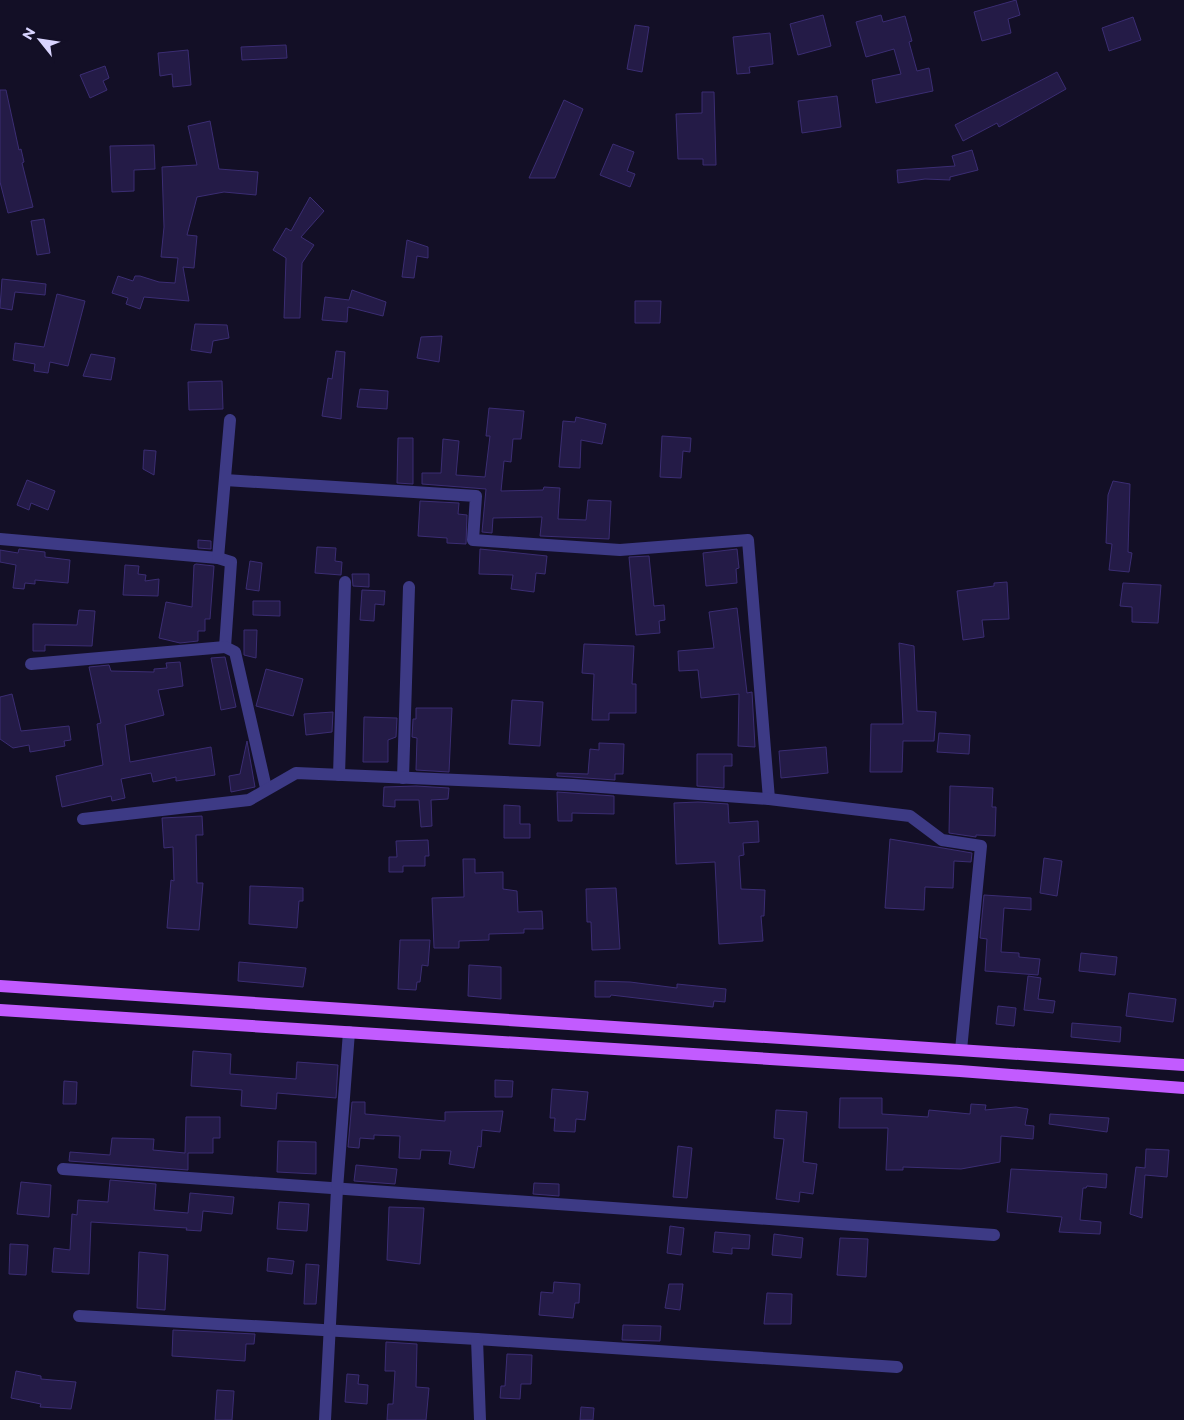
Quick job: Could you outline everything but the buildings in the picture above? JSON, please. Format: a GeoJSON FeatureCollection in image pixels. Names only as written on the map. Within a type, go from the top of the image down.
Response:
{"type":"FeatureCollection","features":[{"type":"Feature","properties":{"kind":"main road"},"geometry":{"type":"LineString","coordinates":[[0,986],[1184,1066]]}},
{"type":"Feature","properties":{"kind":"main road"},"geometry":{"type":"LineString","coordinates":[[0,1010],[960,1071],[1184,1088]]}},
{"type":"Feature","properties":{"kind":"street"},"geometry":{"type":"LineString","coordinates":[[218,558],[230,420]]}},
{"type":"Feature","properties":{"kind":"street"},"geometry":{"type":"LineString","coordinates":[[225,480],[476,496],[472,540],[620,550],[748,540],[769,799]]}},
{"type":"Feature","properties":{"kind":"street"},"geometry":{"type":"LineString","coordinates":[[0,539],[218,558],[231,562],[225,647]]}},
{"type":"Feature","properties":{"kind":"street"},"geometry":{"type":"LineString","coordinates":[[338,775],[346,582]]}},
{"type":"Feature","properties":{"kind":"street"},"geometry":{"type":"LineString","coordinates":[[403,778],[409,587]]}},
{"type":"Feature","properties":{"kind":"street"},"geometry":{"type":"LineString","coordinates":[[31,664],[225,647],[235,652],[266,788]]}},
{"type":"Feature","properties":{"kind":"street"},"geometry":{"type":"LineString","coordinates":[[83,819],[248,800],[266,788],[296,773],[573,786],[769,799],[910,816],[942,840],[981,846],[960,1050]]}},
{"type":"Feature","properties":{"kind":"street"},"geometry":{"type":"LineString","coordinates":[[326,1420],[337,1189],[349,1032]]}},
{"type":"Feature","properties":{"kind":"street"},"geometry":{"type":"LineString","coordinates":[[63,1169],[994,1235]]}},
{"type":"Feature","properties":{"kind":"street"},"geometry":{"type":"LineString","coordinates":[[79,1316],[477,1339],[897,1367]]}},
{"type":"Feature","properties":{"kind":"street"},"geometry":{"type":"LineString","coordinates":[[477,1339],[480,1420]]}}]}
